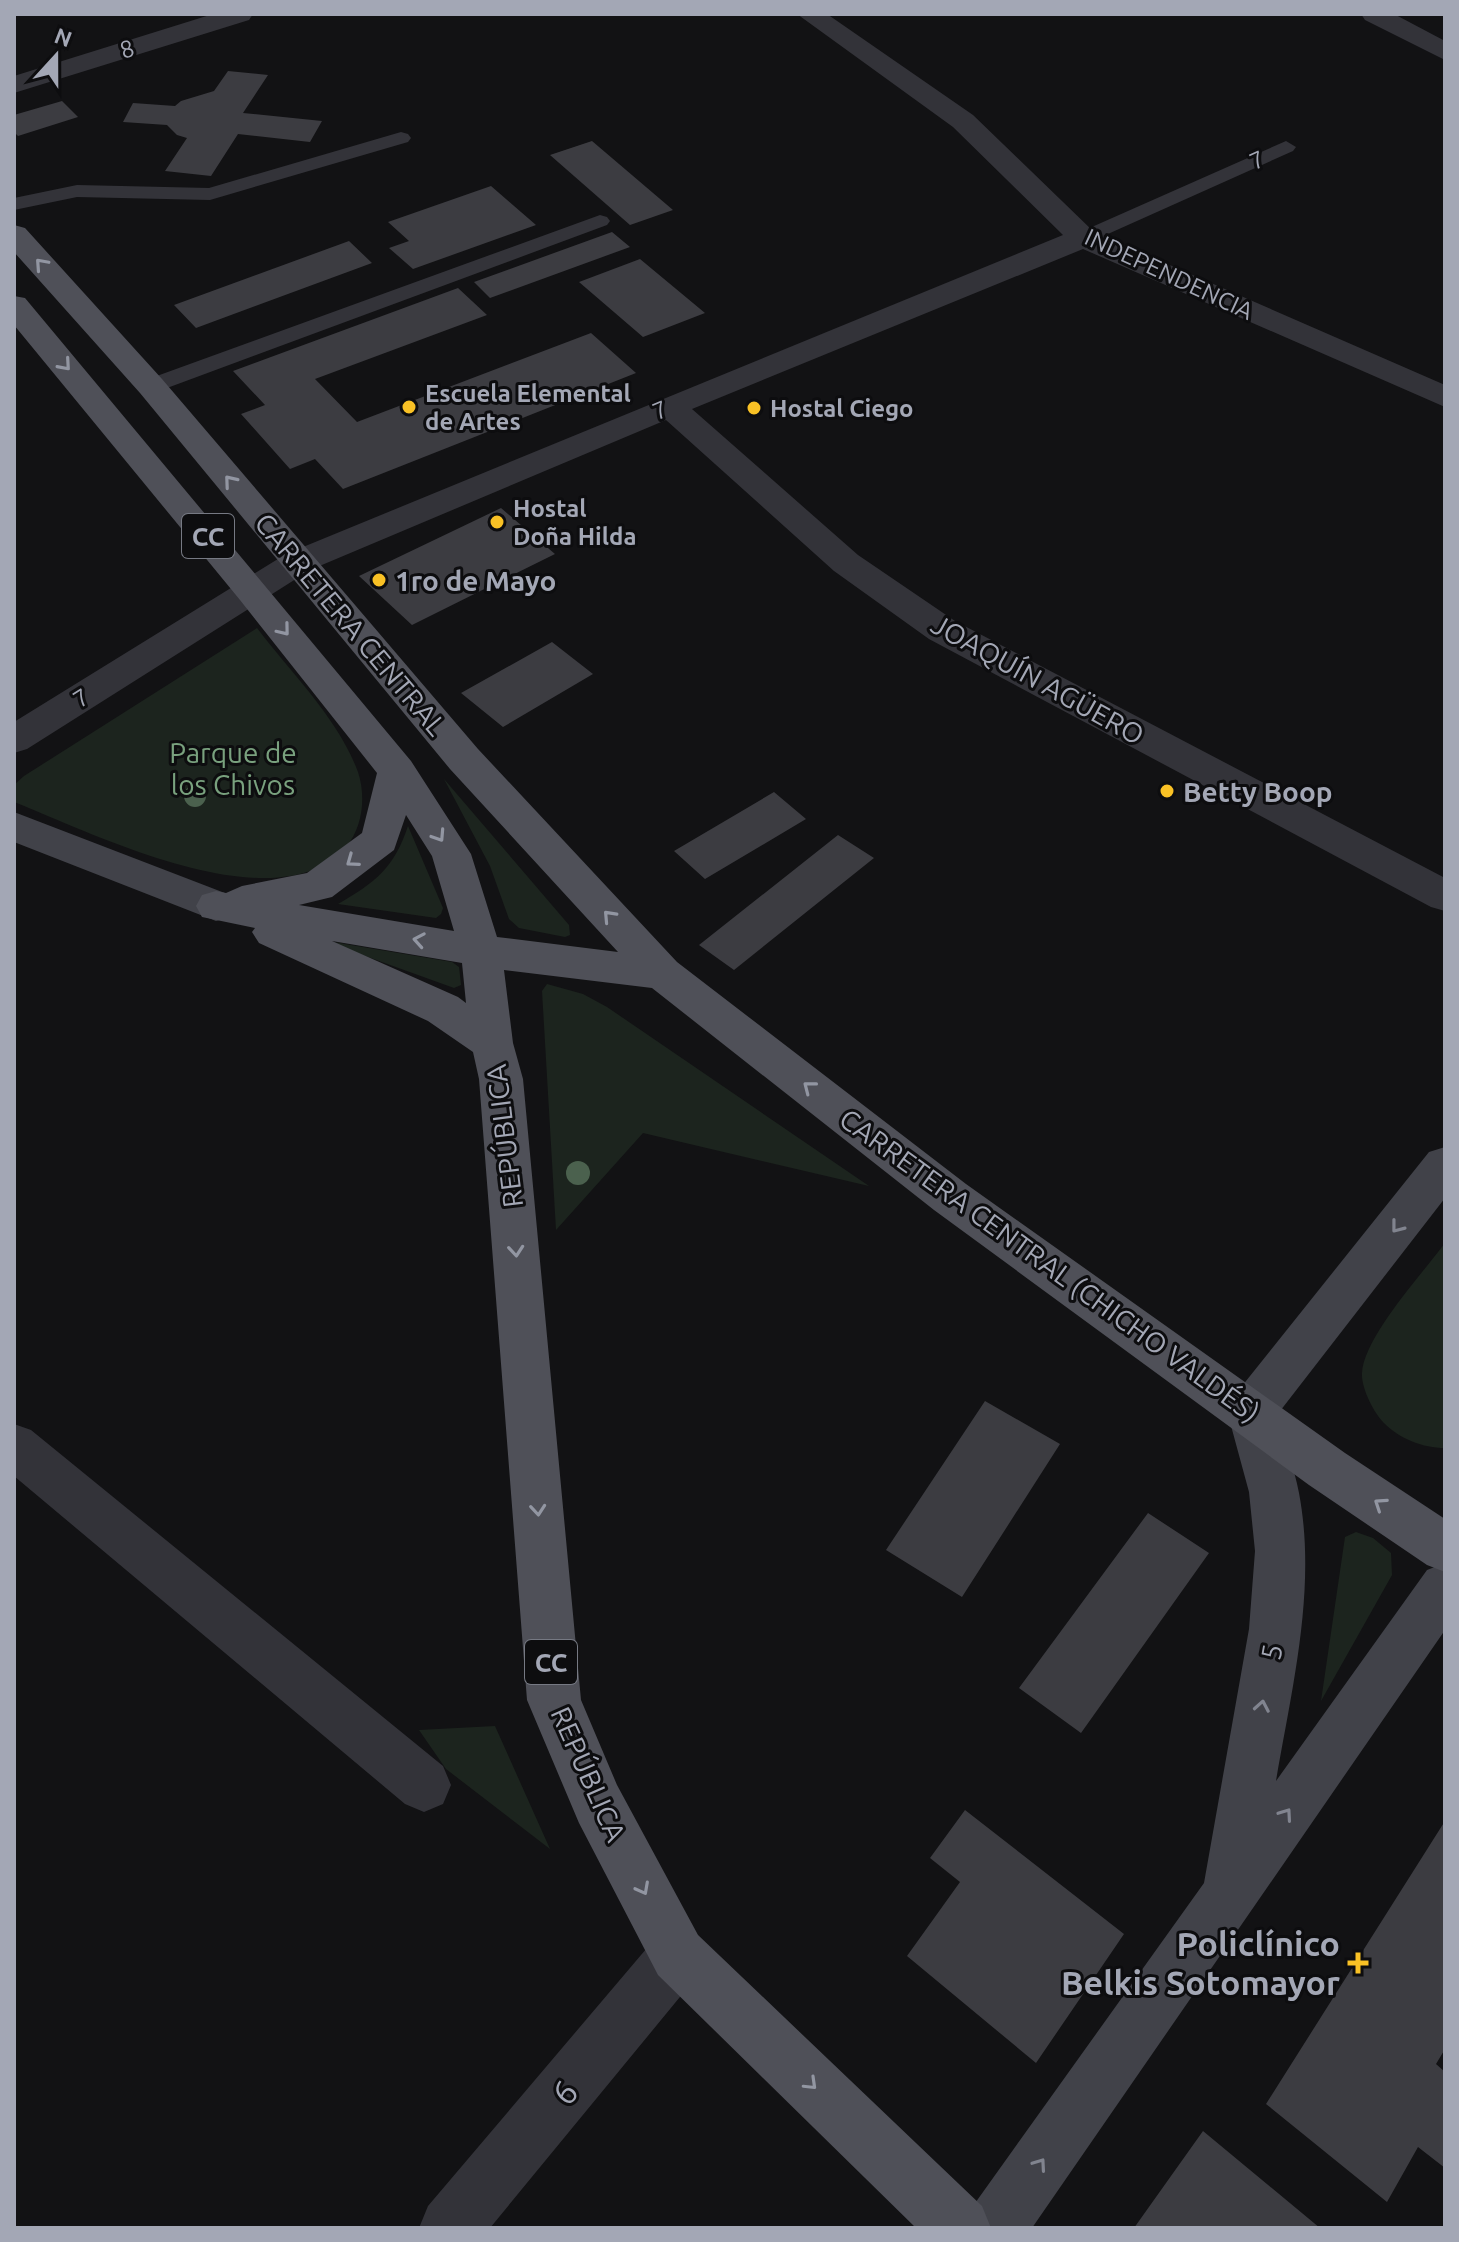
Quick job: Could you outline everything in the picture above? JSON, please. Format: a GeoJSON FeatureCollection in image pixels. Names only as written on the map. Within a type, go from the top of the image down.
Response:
{"type":"FeatureCollection","features":[{"type":"Feature","properties":{"kind":"main road","name":"CARRETERA CENTRAL"},"geometry":{"type":"LineString","coordinates":[[14,234],[151,386],[464,759],[662,973]]}},
{"type":"Feature","properties":{"kind":"main road","name":"CARRETERA CENTRAL"},"geometry":{"type":"LineString","coordinates":[[14,305],[253,592],[397,771],[451,854],[481,951]]}},
{"type":"Feature","properties":{"kind":"main road"},"geometry":{"type":"LineString","coordinates":[[216,906],[318,886],[380,840],[397,771]]}},
{"type":"Feature","properties":{"kind":"main road"},"geometry":{"type":"LineString","coordinates":[[216,906],[481,951],[662,973]]}},
{"type":"Feature","properties":{"kind":"main road"},"geometry":{"type":"LineString","coordinates":[[216,906],[443,1009],[492,1043]]}},
{"type":"Feature","properties":{"kind":"main road","name":"REPÚBLICA"},"geometry":{"type":"LineString","coordinates":[[481,951],[492,1043],[501,1079],[554,1700],[598,1804],[678,1955],[960,2228]]}},
{"type":"Feature","properties":{"kind":"main road","name":"CARRETERA CENTRAL (CHICHO VALDÉS)"},"geometry":{"type":"LineString","coordinates":[[662,973],[950,1197],[1251,1411],[1327,1469],[1445,1548]]}},
{"type":"Feature","properties":{"kind":"street","name":"8"},"geometry":{"type":"LineString","coordinates":[[14,85],[240,14]]}},
{"type":"Feature","properties":{"kind":"street","name":"INDEPENDENCIA"},"geometry":{"type":"LineString","coordinates":[[810,14],[963,121],[1083,238],[1445,397]]}},
{"type":"Feature","properties":{"kind":"street"},"geometry":{"type":"LineString","coordinates":[[1374,14],[1445,52]]}},
{"type":"Feature","properties":{"kind":"street","name":"7"},"geometry":{"type":"LineString","coordinates":[[14,740],[298,562],[1083,238]]}},
{"type":"Feature","properties":{"kind":"street","name":"JOAQUÍN AGÜERO"},"geometry":{"type":"LineString","coordinates":[[670,406],[846,563],[942,630],[1445,896]]}},
{"type":"Feature","properties":{"kind":"street"},"geometry":{"type":"LineString","coordinates":[[14,826],[216,906]]}},
{"type":"Feature","properties":{"kind":"street"},"geometry":{"type":"LineString","coordinates":[[1251,1411],[1445,1165]]}},
{"type":"Feature","properties":{"kind":"street","name":"5"},"geometry":{"type":"LineString","coordinates":[[1230,1893],[1275,1629],[1280,1551],[1274,1492],[1251,1411]]}},
{"type":"Feature","properties":{"kind":"street"},"geometry":{"type":"LineString","coordinates":[[14,1446],[424,1785]]}},
{"type":"Feature","properties":{"kind":"street","name":"5"},"geometry":{"type":"LineString","coordinates":[[995,2228],[1445,1587]]}},
{"type":"Feature","properties":{"kind":"street","name":"6"},"geometry":{"type":"LineString","coordinates":[[450,2228],[678,1955]]}},
{"type":"Feature","properties":{"kind":"lane"},"geometry":{"type":"LineString","coordinates":[[14,204],[77,191],[210,194],[401,138]]}},
{"type":"Feature","properties":{"kind":"lane","name":"7"},"geometry":{"type":"LineString","coordinates":[[1083,238],[1286,147]]}},
{"type":"Feature","properties":{"kind":"lane"},"geometry":{"type":"LineString","coordinates":[[151,386],[600,221]]}},
{"type":"Feature","properties":{"kind":"green space","name":"Parque de los Chivos"},"geometry":{"type":"Polygon","coordinates":[[[257,628],[339,733],[358,772],[362,791],[361,811],[356,830],[346,847],[315,869],[276,878],[231,876],[183,866],[135,851],[14,802],[14,785],[24,776],[257,628]]]}},
{"type":"Feature","properties":{"kind":"green space"},"geometry":{"type":"Polygon","coordinates":[[[444,779],[569,925],[570,935],[565,937],[519,928],[509,919],[490,866],[444,779]]]}},
{"type":"Feature","properties":{"kind":"green space"},"geometry":{"type":"Polygon","coordinates":[[[408,826],[443,908],[441,914],[436,918],[338,904],[382,872],[403,841],[408,826]]]}},
{"type":"Feature","properties":{"kind":"green space"},"geometry":{"type":"Polygon","coordinates":[[[321,940],[452,962],[459,967],[461,985],[454,988],[321,940]]]}},
{"type":"Feature","properties":{"kind":"green space"},"geometry":{"type":"Polygon","coordinates":[[[547,984],[583,994],[607,1007],[869,1186],[643,1133],[556,1230],[542,991],[547,984]]]}},
{"type":"Feature","properties":{"kind":"green space"},"geometry":{"type":"Polygon","coordinates":[[[1445,1243],[1445,1448],[1412,1442],[1384,1423],[1369,1400],[1362,1373],[1365,1358],[1383,1324],[1445,1243]]]}},
{"type":"Feature","properties":{"kind":"green space"},"geometry":{"type":"Polygon","coordinates":[[[1356,1532],[1373,1538],[1391,1553],[1392,1575],[1321,1701],[1345,1537],[1356,1532]]]}},
{"type":"Feature","properties":{"kind":"green space"},"geometry":{"type":"Polygon","coordinates":[[[495,1726],[550,1849],[446,1769],[419,1730],[495,1726]]]}},
{"type":"Feature","properties":{"kind":"building"},"geometry":{"type":"Polygon","coordinates":[[[228,71],[268,75],[243,113],[322,121],[310,142],[238,134],[211,176],[165,171],[187,138],[177,135],[167,125],[123,122],[133,103],[175,106],[181,101],[214,91],[228,71]]]}},
{"type":"Feature","properties":{"kind":"building"},"geometry":{"type":"Polygon","coordinates":[[[62,101],[78,117],[18,136],[14,132],[14,115],[62,101]]]}},
{"type":"Feature","properties":{"kind":"building"},"geometry":{"type":"Polygon","coordinates":[[[592,141],[673,210],[630,225],[550,155],[592,141]]]}},
{"type":"Feature","properties":{"kind":"building"},"geometry":{"type":"Polygon","coordinates":[[[491,186],[536,225],[413,269],[389,248],[409,241],[388,222],[491,186]]]}},
{"type":"Feature","properties":{"kind":"building"},"geometry":{"type":"Polygon","coordinates":[[[612,232],[630,247],[490,298],[474,282],[612,232]]]}},
{"type":"Feature","properties":{"kind":"building"},"geometry":{"type":"Polygon","coordinates":[[[349,241],[372,263],[196,328],[174,305],[349,241]]]}},
{"type":"Feature","properties":{"kind":"building"},"geometry":{"type":"Polygon","coordinates":[[[640,259],[705,313],[643,337],[579,282],[640,259]]]}},
{"type":"Feature","properties":{"kind":"building"},"geometry":{"type":"Polygon","coordinates":[[[458,288],[487,315],[315,379],[357,422],[591,333],[636,373],[343,489],[315,459],[290,469],[241,414],[265,405],[233,371],[458,288]]]}},
{"type":"Feature","properties":{"kind":"building"},"geometry":{"type":"Polygon","coordinates":[[[501,508],[555,554],[412,625],[359,576],[501,508]]]}},
{"type":"Feature","properties":{"kind":"building"},"geometry":{"type":"Polygon","coordinates":[[[552,642],[593,674],[503,727],[461,693],[552,642]]]}},
{"type":"Feature","properties":{"kind":"building"},"geometry":{"type":"Polygon","coordinates":[[[774,792],[806,819],[705,879],[674,851],[774,792]]]}},
{"type":"Feature","properties":{"kind":"building"},"geometry":{"type":"Polygon","coordinates":[[[838,835],[874,858],[734,970],[699,945],[838,835]]]}},
{"type":"Feature","properties":{"kind":"building"},"geometry":{"type":"Polygon","coordinates":[[[985,1401],[1060,1444],[962,1597],[886,1550],[985,1401]]]}},
{"type":"Feature","properties":{"kind":"building"},"geometry":{"type":"Polygon","coordinates":[[[1148,1513],[1209,1553],[1081,1733],[1019,1688],[1148,1513]]]}},
{"type":"Feature","properties":{"kind":"building"},"geometry":{"type":"Polygon","coordinates":[[[965,1810],[1124,1934],[1036,2063],[907,1956],[960,1882],[930,1858],[965,1810]]]}},
{"type":"Feature","properties":{"kind":"building"},"geometry":{"type":"Polygon","coordinates":[[[1445,1821],[1445,2049],[1436,2064],[1445,2072],[1445,2168],[1418,2147],[1387,2202],[1266,2104],[1445,1821]]]}},
{"type":"Feature","properties":{"kind":"building"},"geometry":{"type":"Polygon","coordinates":[[[1203,2131],[1320,2228],[1134,2228],[1203,2131]]]}},
{"type":"Feature","properties":{"kind":"place","name":"Escuela Elemental de Artes"},"geometry":{"type":"Point","coordinates":[409,407]}},
{"type":"Feature","properties":{"kind":"place","name":"Hostal Ciego"},"geometry":{"type":"Point","coordinates":[754,408]}},
{"type":"Feature","properties":{"kind":"place","name":"Hostal Doña Hilda"},"geometry":{"type":"Point","coordinates":[497,522]}},
{"type":"Feature","properties":{"kind":"place","name":"1ro de Mayo"},"geometry":{"type":"Point","coordinates":[379,580]}},
{"type":"Feature","properties":{"kind":"place","name":"Betty Boop"},"geometry":{"type":"Point","coordinates":[1167,791]}},
{"type":"Feature","properties":{"kind":"place","name":"Policlínico Belkis Sotomayor"},"geometry":{"type":"Point","coordinates":[1358,1963]}}]}
